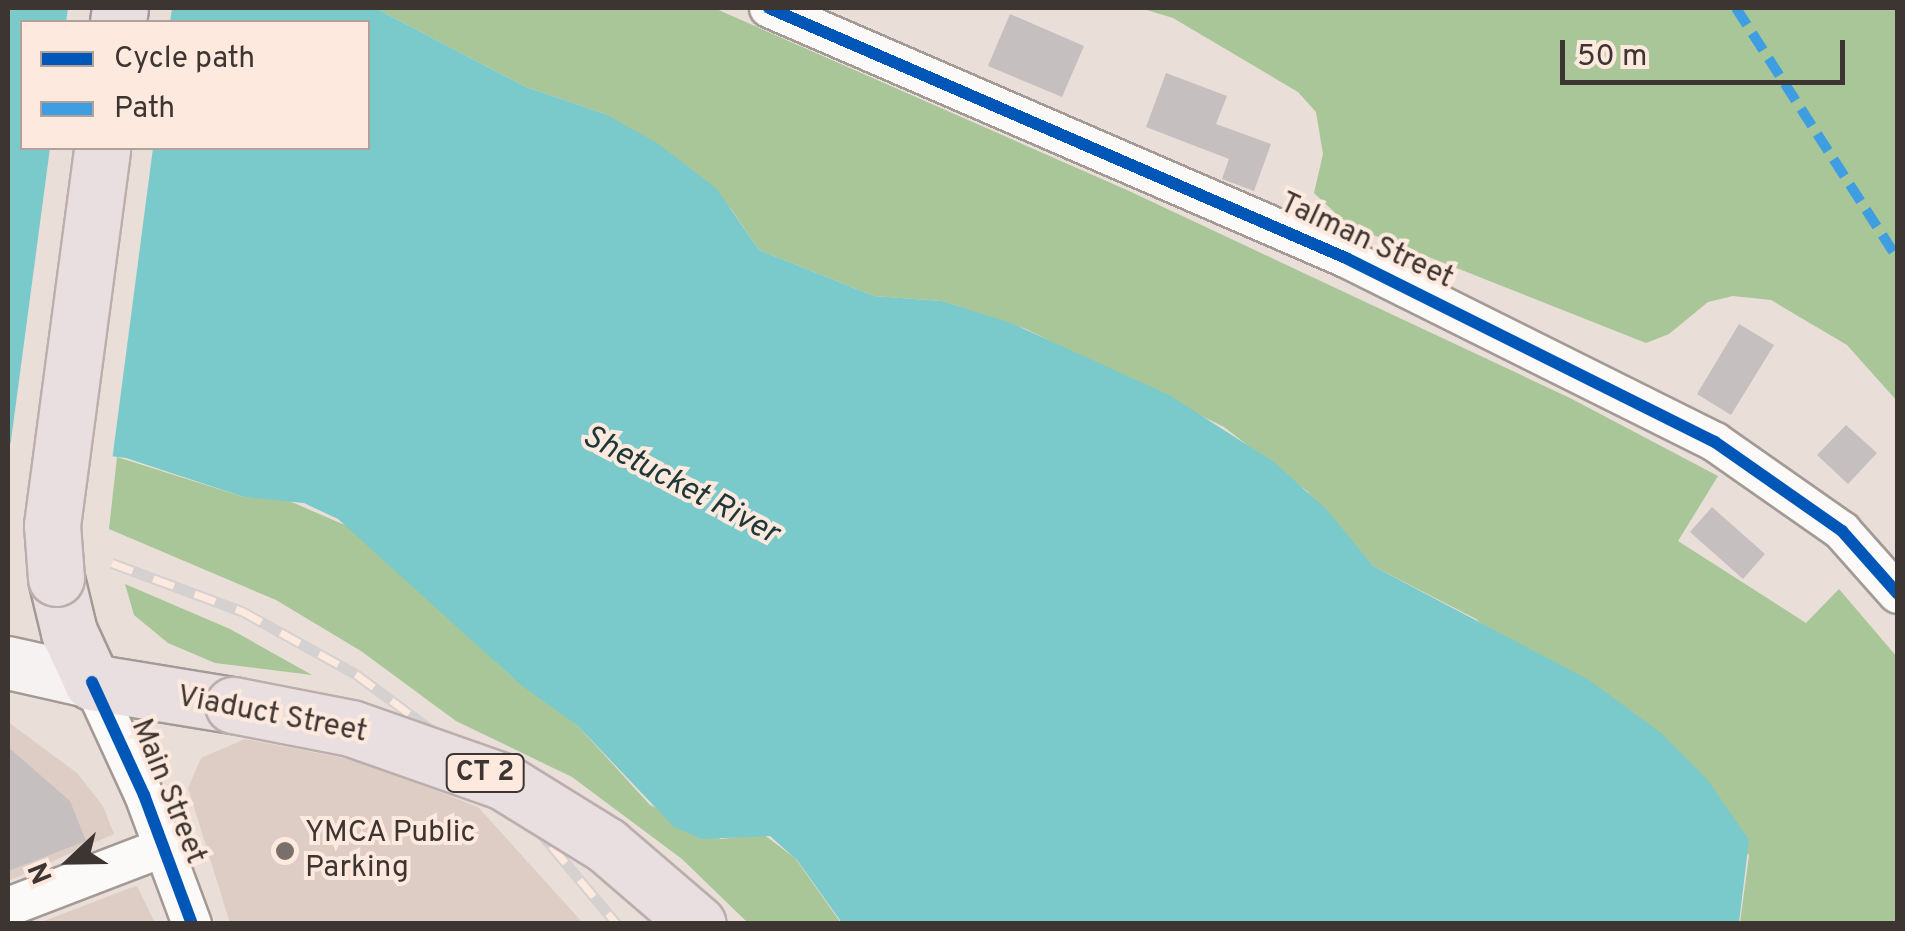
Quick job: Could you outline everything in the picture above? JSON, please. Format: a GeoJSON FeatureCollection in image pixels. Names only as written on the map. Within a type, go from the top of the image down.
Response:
{"type":"FeatureCollection","features":[{"type":"Feature","properties":{"kind":"highway","name":"Main Street"},"geometry":{"type":"LineString","coordinates":[[92,682],[69,632],[56,578],[52,525],[102,150]]}},
{"type":"Feature","properties":{"kind":"highway","name":"Viaduct Street"},"geometry":{"type":"LineString","coordinates":[[92,682],[351,728],[504,782],[606,844],[698,924]]}},
{"type":"Feature","properties":{"kind":"main road"},"geometry":{"type":"LineString","coordinates":[[8,663],[92,682]]}},
{"type":"Feature","properties":{"kind":"street","name":"Talman Street"},"geometry":{"type":"LineString","coordinates":[[770,8],[1346,258],[1698,433],[1842,531],[1898,594]]}},
{"type":"Feature","properties":{"kind":"street","name":"Main Street"},"geometry":{"type":"LineString","coordinates":[[92,682],[164,846],[192,924]]}},
{"type":"Feature","properties":{"kind":"street"},"geometry":{"type":"LineString","coordinates":[[8,907],[164,846]]}},
{"type":"Feature","properties":{"kind":"shaded area"},"geometry":{"type":"Polygon","coordinates":[[[8,722],[77,773],[103,806],[114,834],[8,881],[8,722]]]}},
{"type":"Feature","properties":{"kind":"shaded area"},"geometry":{"type":"Polygon","coordinates":[[[245,739],[364,762],[478,807],[583,923],[230,923],[188,788],[201,758],[245,739]]]}},
{"type":"Feature","properties":{"kind":"shaded area"},"geometry":{"type":"Polygon","coordinates":[[[137,886],[155,923],[39,923],[130,888],[137,886]]]}},
{"type":"Feature","properties":{"kind":"green space"},"geometry":{"type":"Polygon","coordinates":[[[375,8],[714,8],[1129,191],[1570,398],[1718,476],[1678,541],[1806,623],[1839,589],[1897,657],[1897,923],[1740,923],[1749,855],[1476,619],[1373,566],[1307,491],[1224,427],[1026,329],[942,301],[874,296],[759,250],[731,209],[605,114],[526,87],[375,8]]]}},
{"type":"Feature","properties":{"kind":"green space"},"geometry":{"type":"Polygon","coordinates":[[[1140,8],[1897,8],[1897,401],[1847,345],[1771,300],[1733,296],[1708,302],[1669,334],[1646,343],[1348,225],[1314,193],[1323,154],[1316,112],[1298,92],[1173,18],[1140,8]]]}},
{"type":"Feature","properties":{"kind":"green space"},"geometry":{"type":"Polygon","coordinates":[[[117,457],[244,497],[287,500],[354,529],[510,675],[578,726],[650,805],[721,839],[763,834],[795,858],[841,923],[748,923],[682,859],[572,777],[456,721],[361,651],[276,600],[109,529],[117,457]]]}},
{"type":"Feature","properties":{"kind":"green space"},"geometry":{"type":"Polygon","coordinates":[[[125,584],[230,629],[312,675],[215,663],[168,643],[134,615],[125,584]]]}},
{"type":"Feature","properties":{"kind":"water","name":"Shetucket River"},"geometry":{"type":"Polygon","coordinates":[[[8,8],[375,8],[526,87],[605,114],[657,143],[716,188],[759,250],[874,296],[942,301],[1011,323],[1169,395],[1274,462],[1327,510],[1373,566],[1589,680],[1661,733],[1707,779],[1749,840],[1739,923],[842,923],[797,860],[770,836],[702,839],[674,827],[578,726],[521,685],[338,519],[304,503],[244,497],[126,458],[8,443],[8,8]]]}},
{"type":"Feature","properties":{"kind":"pier"},"geometry":{"type":"Polygon","coordinates":[[[68,8],[172,8],[170,20],[66,20],[68,8]]]}},
{"type":"Feature","properties":{"kind":"pier"},"geometry":{"type":"Polygon","coordinates":[[[50,150],[153,150],[112,461],[10,448],[50,150]]]}},
{"type":"Feature","properties":{"kind":"building"},"geometry":{"type":"Polygon","coordinates":[[[1010,14],[1084,46],[1062,97],[988,66],[1010,14]]]}},
{"type":"Feature","properties":{"kind":"building"},"geometry":{"type":"Polygon","coordinates":[[[1166,73],[1227,96],[1216,124],[1271,144],[1254,191],[1222,179],[1229,159],[1146,127],[1166,73]]]}},
{"type":"Feature","properties":{"kind":"building"},"geometry":{"type":"Polygon","coordinates":[[[1739,324],[1774,345],[1731,415],[1697,394],[1739,324]]]}},
{"type":"Feature","properties":{"kind":"building"},"geometry":{"type":"Polygon","coordinates":[[[1846,425],[1877,453],[1848,484],[1817,455],[1846,425]]]}},
{"type":"Feature","properties":{"kind":"building"},"geometry":{"type":"Polygon","coordinates":[[[1712,507],[1765,554],[1743,579],[1690,532],[1712,507]]]}},
{"type":"Feature","properties":{"kind":"building"},"geometry":{"type":"Polygon","coordinates":[[[8,747],[70,801],[86,841],[8,871],[8,747]]]}},
{"type":"Feature","properties":{"kind":"railway"},"geometry":{"type":"LineString","coordinates":[[112,563],[242,611],[356,674],[434,732],[523,812],[617,924]]}},
{"type":"Feature","properties":{"kind":"marked path"},"geometry":{"type":"LineString","coordinates":[[1736,8],[1898,259]]}},
{"type":"Feature","properties":{"kind":"cycle path"},"geometry":{"type":"LineString","coordinates":[[769,8],[1346,258],[1715,442],[1842,531],[1898,594]]}},
{"type":"Feature","properties":{"kind":"cycle path"},"geometry":{"type":"LineString","coordinates":[[92,682],[144,795],[192,924]]}},
{"type":"Feature","properties":{"kind":"place","name":"YMCA Public Parking"},"geometry":{"type":"Point","coordinates":[285,851]}}]}
